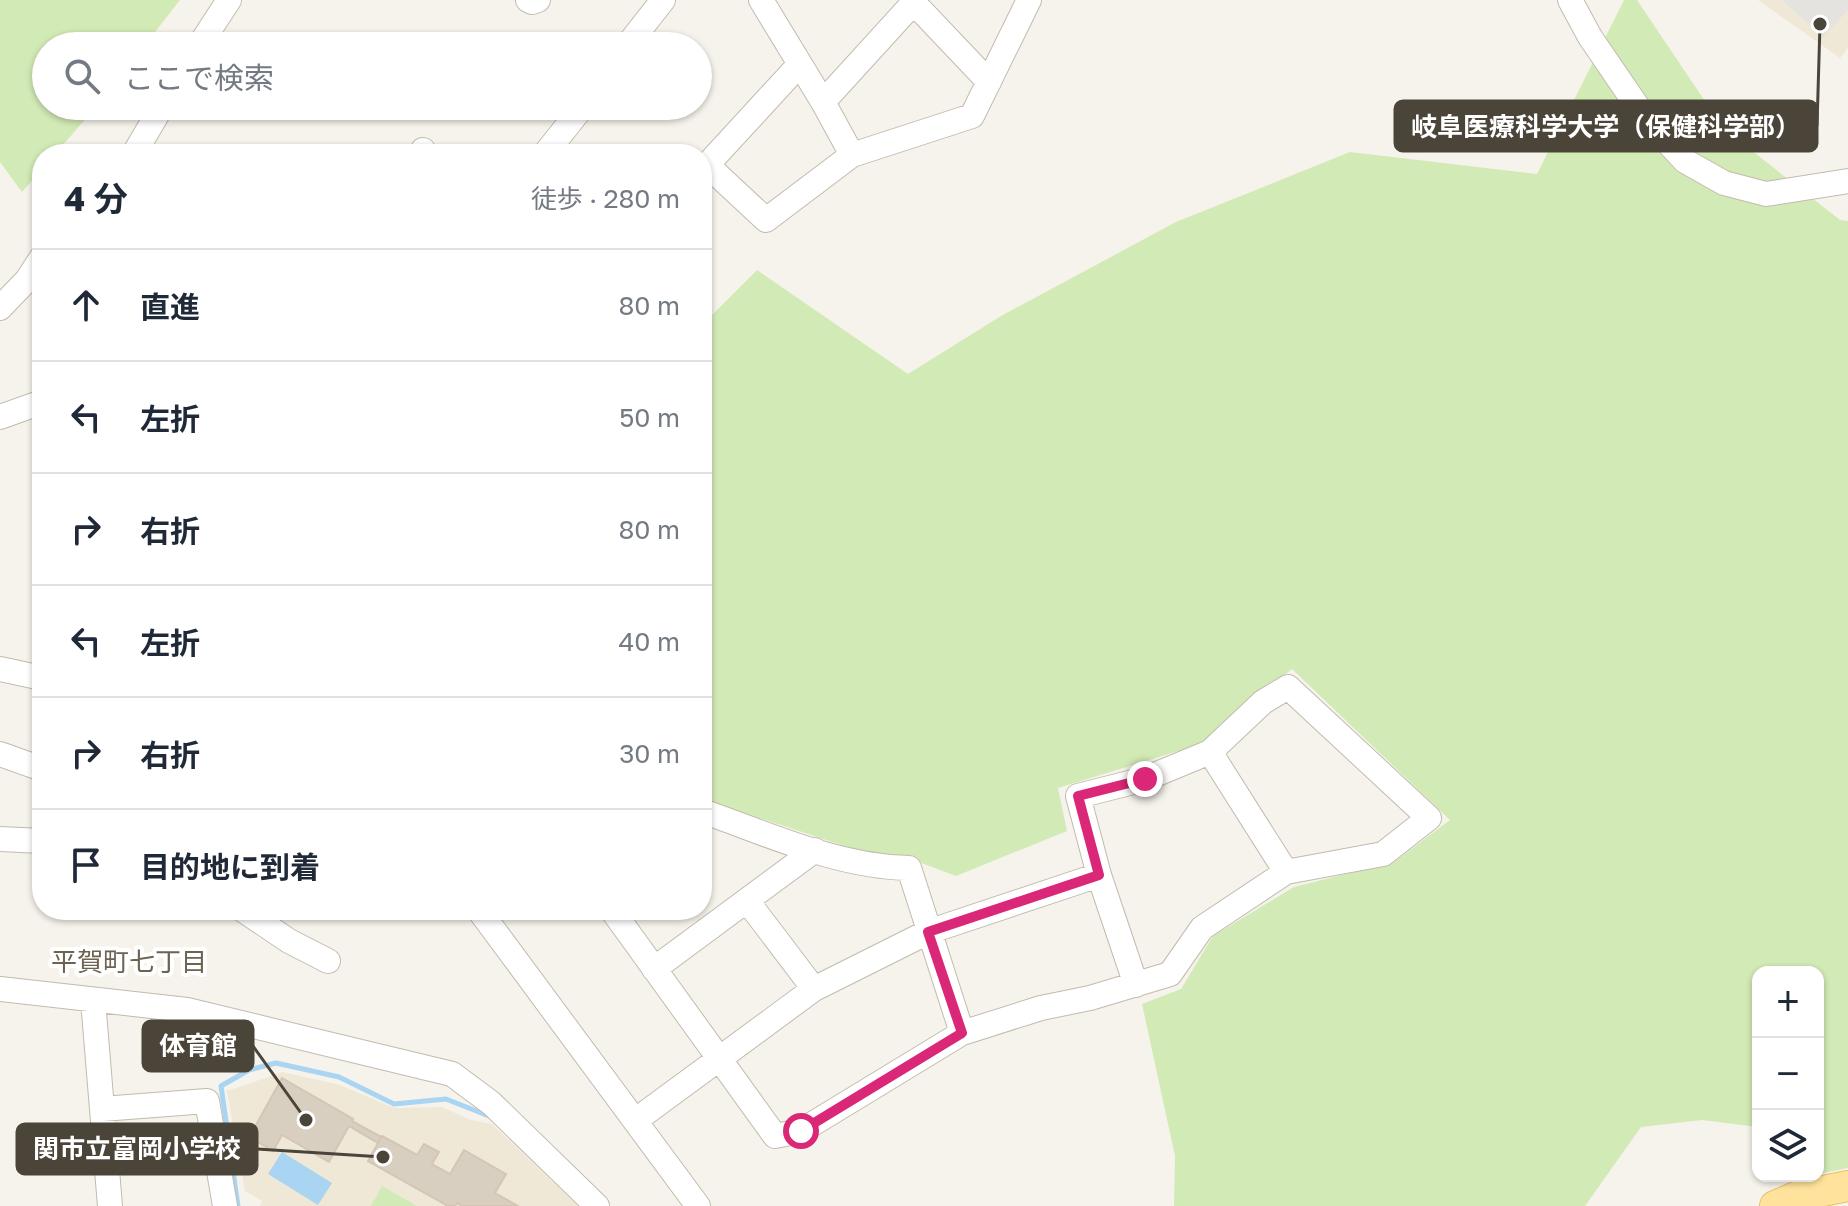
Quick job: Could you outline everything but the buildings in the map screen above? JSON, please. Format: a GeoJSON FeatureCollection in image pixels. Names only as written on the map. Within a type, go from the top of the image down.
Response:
{"type":"FeatureCollection","features":[{"type":"Feature","properties":{"kind":"main road"},"geometry":{"type":"LineString","coordinates":[[1775,1206],[1798,1196],[1848,1186]]}},
{"type":"Feature","properties":{"kind":"street"},"geometry":{"type":"LineString","coordinates":[[208,32],[229,0]]}},
{"type":"Feature","properties":{"kind":"street"},"geometry":{"type":"LineString","coordinates":[[528,0],[538,0]]}},
{"type":"Feature","properties":{"kind":"street"},"geometry":{"type":"LineString","coordinates":[[638,32],[663,0]]}},
{"type":"Feature","properties":{"kind":"street"},"geometry":{"type":"LineString","coordinates":[[761,0],[852,155]]}},
{"type":"Feature","properties":{"kind":"street"},"geometry":{"type":"LineString","coordinates":[[712,170],[766,220],[852,155],[972,116],[1029,0]]}},
{"type":"Feature","properties":{"kind":"street"},"geometry":{"type":"LineString","coordinates":[[1570,0],[1590,37],[1646,119],[1685,161],[1724,183],[1766,194],[1848,181]]}},
{"type":"Feature","properties":{"kind":"street"},"geometry":{"type":"LineString","coordinates":[[823,102],[915,2],[989,82]]}},
{"type":"Feature","properties":{"kind":"street"},"geometry":{"type":"LineString","coordinates":[[712,160],[799,65]]}},
{"type":"Feature","properties":{"kind":"street"},"geometry":{"type":"LineString","coordinates":[[140,144],[154,120]]}},
{"type":"Feature","properties":{"kind":"street"},"geometry":{"type":"LineString","coordinates":[[553,144],[572,120]]}},
{"type":"Feature","properties":{"kind":"street"},"geometry":{"type":"LineString","coordinates":[[0,278],[32,280]]}},
{"type":"Feature","properties":{"kind":"street"},"geometry":{"type":"LineString","coordinates":[[0,308],[32,282]]}},
{"type":"Feature","properties":{"kind":"street"},"geometry":{"type":"LineString","coordinates":[[0,417],[32,406]]}},
{"type":"Feature","properties":{"kind":"street"},"geometry":{"type":"LineString","coordinates":[[0,669],[32,676]]}},
{"type":"Feature","properties":{"kind":"street"},"geometry":{"type":"LineString","coordinates":[[619,920],[775,1136],[801,1131],[962,1033],[1041,1008],[1136,985],[1170,974],[1202,928],[1286,872],[1383,854],[1429,818],[1288,687],[1263,702],[1210,752],[1145,779],[1078,796],[1099,875],[1136,985]]}},
{"type":"Feature","properties":{"kind":"street"},"geometry":{"type":"LineString","coordinates":[[1210,752],[1286,872]]}},
{"type":"Feature","properties":{"kind":"street"},"geometry":{"type":"LineString","coordinates":[[0,754],[32,765]]}},
{"type":"Feature","properties":{"kind":"street"},"geometry":{"type":"LineString","coordinates":[[712,814],[815,850],[877,867],[909,868],[962,1033]]}},
{"type":"Feature","properties":{"kind":"street"},"geometry":{"type":"LineString","coordinates":[[0,839],[32,841]]}},
{"type":"Feature","properties":{"kind":"street"},"geometry":{"type":"LineString","coordinates":[[654,969],[815,850]]}},
{"type":"Feature","properties":{"kind":"street"},"geometry":{"type":"LineString","coordinates":[[636,1120],[814,989],[928,932],[1099,875]]}},
{"type":"Feature","properties":{"kind":"street"},"geometry":{"type":"LineString","coordinates":[[748,902],[814,989]]}},
{"type":"Feature","properties":{"kind":"street"},"geometry":{"type":"LineString","coordinates":[[258,920],[289,941],[328,961]]}},
{"type":"Feature","properties":{"kind":"street"},"geometry":{"type":"LineString","coordinates":[[486,920],[698,1206]]}},
{"type":"Feature","properties":{"kind":"street"},"geometry":{"type":"LineString","coordinates":[[0,989],[187,1010],[452,1074],[491,1103],[597,1206]]}},
{"type":"Feature","properties":{"kind":"street"},"geometry":{"type":"LineString","coordinates":[[93,1000],[110,1206]]}},
{"type":"Feature","properties":{"kind":"street"},"geometry":{"type":"LineString","coordinates":[[102,1109],[207,1101],[225,1206]]}},
{"type":"Feature","properties":{"kind":"shaded area"},"geometry":{"type":"Polygon","coordinates":[[[1758,0],[1848,0],[1848,48],[1840,58],[1758,0]]]}},
{"type":"Feature","properties":{"kind":"shaded area"},"geometry":{"type":"Polygon","coordinates":[[[1782,0],[1848,0],[1848,10],[1823,37],[1782,0]]]}},
{"type":"Feature","properties":{"kind":"shaded area"},"geometry":{"type":"Polygon","coordinates":[[[283,1072],[340,1085],[394,1108],[442,1107],[471,1120],[492,1124],[578,1206],[260,1206],[262,1201],[245,1191],[227,1091],[283,1072]]]}},
{"type":"Feature","properties":{"kind":"green space"},"geometry":{"type":"Polygon","coordinates":[[[0,0],[180,0],[155,32],[32,32],[32,120],[85,120],[64,144],[32,144],[32,180],[22,192],[0,162],[0,0]]]}},
{"type":"Feature","properties":{"kind":"green space"},"geometry":{"type":"Polygon","coordinates":[[[1624,0],[1637,0],[1723,128],[1840,220],[1848,221],[1848,1168],[1824,1173],[1824,966],[1752,966],[1752,1126],[1702,1120],[1641,1127],[1585,1206],[1174,1206],[1175,1156],[1142,1004],[1181,989],[1213,936],[1294,887],[1394,862],[1450,820],[1292,669],[1198,745],[1058,788],[1067,831],[956,876],[908,858],[881,858],[712,802],[712,315],[757,270],[908,374],[1001,316],[1176,222],[1350,152],[1537,174],[1624,0]]]}},
{"type":"Feature","properties":{"kind":"green space"},"geometry":{"type":"Polygon","coordinates":[[[382,1186],[417,1206],[371,1206],[382,1186]]]}},
{"type":"Feature","properties":{"kind":"water"},"geometry":{"type":"Polygon","coordinates":[[[282,1152],[332,1183],[318,1205],[268,1174],[282,1152]]]}},
{"type":"Feature","properties":{"kind":"waterway"},"geometry":{"type":"LineString","coordinates":[[238,1206],[221,1086],[249,1070],[276,1063],[339,1077],[394,1104],[446,1099],[494,1118]]}},
{"type":"Feature","properties":{"kind":"place","name":"岐阜医療科学大学（保健科学部）"},"geometry":{"type":"Point","coordinates":[1820,24]}},
{"type":"Feature","properties":{"kind":"place","name":"体育館"},"geometry":{"type":"Point","coordinates":[306,1120]}},
{"type":"Feature","properties":{"kind":"place","name":"関市立富岡小学校"},"geometry":{"type":"Point","coordinates":[383,1157]}},
{"type":"Feature","properties":{"kind":"district","name":"平賀町七丁目"},"geometry":{"type":"Point","coordinates":[129,961]}},
{"type":"Feature","properties":{"kind":"route"},"geometry":{"type":"LineString","coordinates":[[801,1131],[962,1033],[928,932],[1099,875],[1078,796],[1145,779]]}}]}
